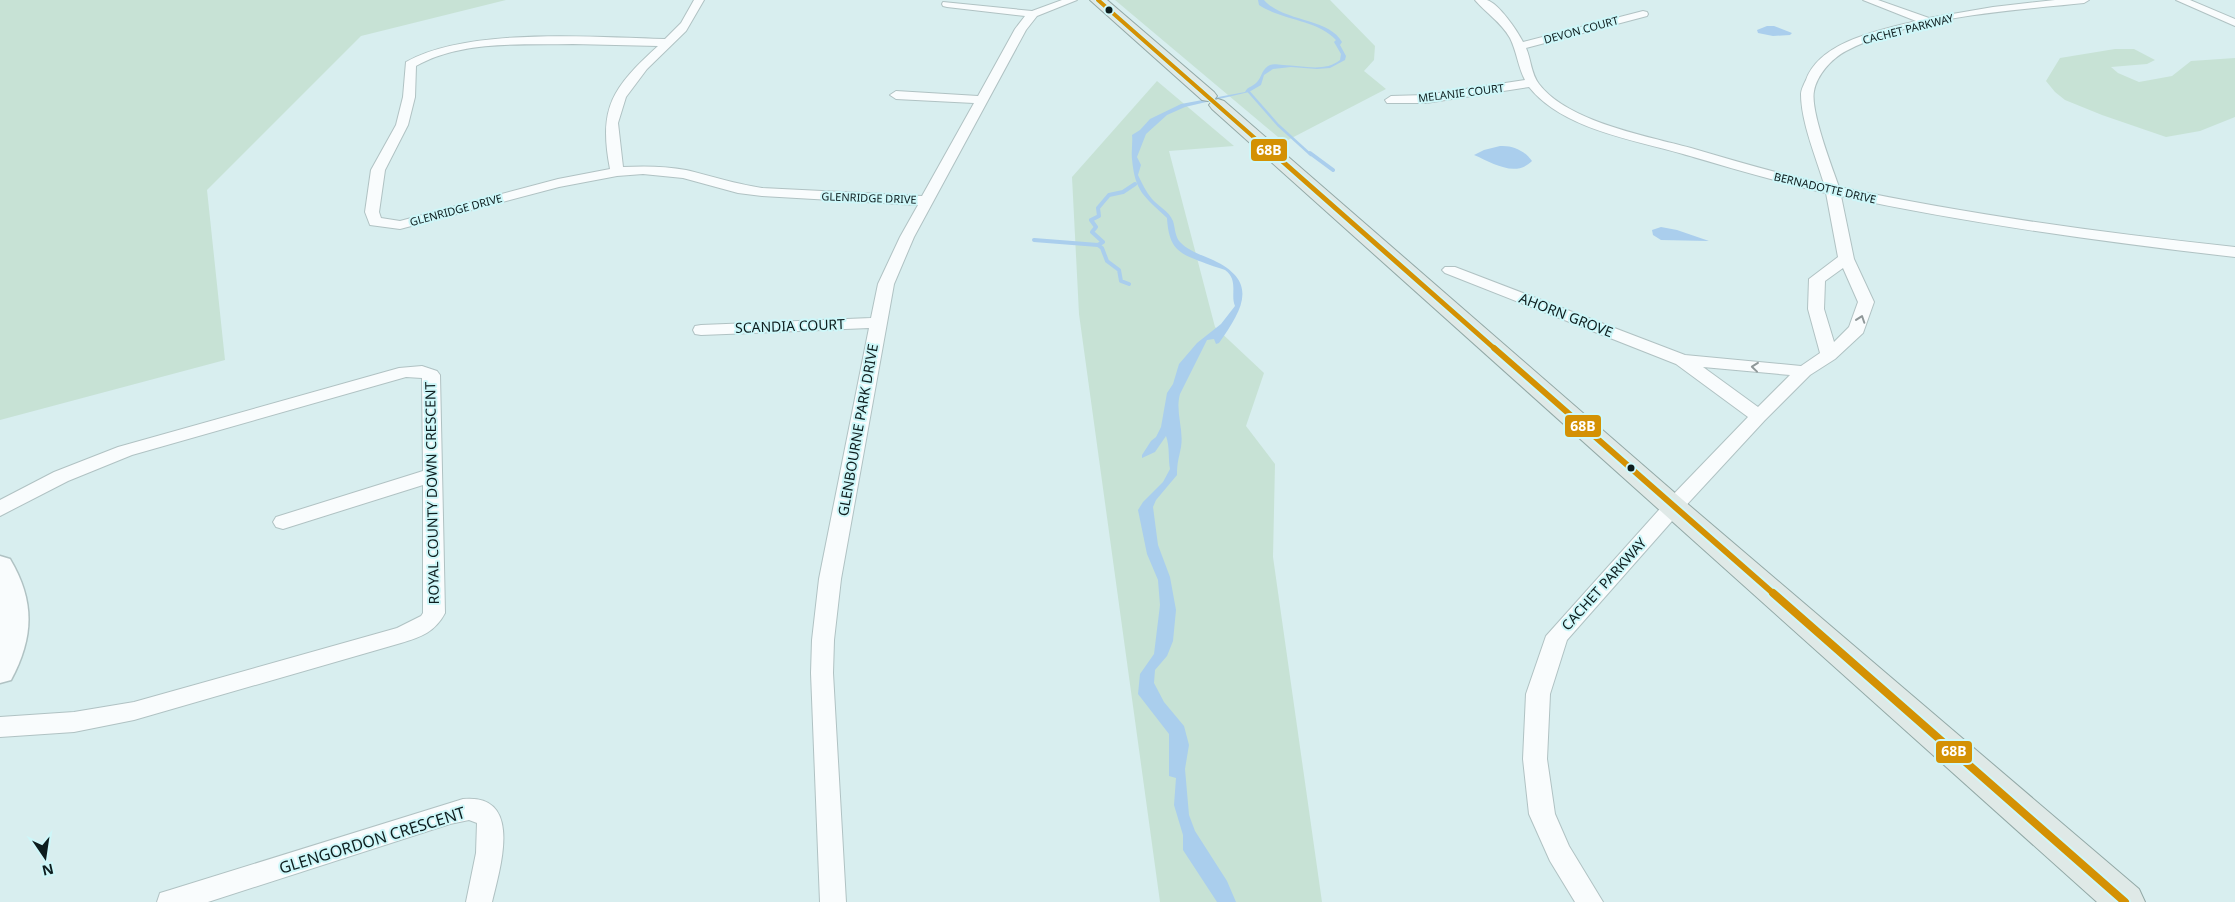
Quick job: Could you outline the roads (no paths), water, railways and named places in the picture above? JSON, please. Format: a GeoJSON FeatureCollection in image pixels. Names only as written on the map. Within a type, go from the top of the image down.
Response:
{"type":"FeatureCollection","features":[{"type":"Feature","properties":{"kind":"main road"},"geometry":{"type":"LineString","coordinates":[[1098,0],[2125,902]]}},
{"type":"Feature","properties":{"kind":"street"},"geometry":{"type":"LineString","coordinates":[[617,172],[612,134],[614,108],[623,91],[686,24],[699,0]]}},
{"type":"Feature","properties":{"kind":"street"},"geometry":{"type":"LineString","coordinates":[[947,4],[1033,14],[1046,4],[1072,0]]}},
{"type":"Feature","properties":{"kind":"street","name":"BERNADOTTE DRIVE"},"geometry":{"type":"LineString","coordinates":[[1480,0],[1490,7],[1510,30],[1520,46],[1532,83],[1558,107],[1584,120],[1735,166],[1833,191],[2111,240],[2235,252]]}},
{"type":"Feature","properties":{"kind":"street"},"geometry":{"type":"LineString","coordinates":[[1868,0],[1928,22]]}},
{"type":"Feature","properties":{"kind":"street","name":"CACHET PARKWAY"},"geometry":{"type":"LineString","coordinates":[[1590,902],[1559,853],[1542,814],[1535,759],[1538,694],[1558,636],[1673,507],[1758,416],[1804,372],[1829,355],[1857,329],[1866,302],[1846,259],[1833,191],[1811,118],[1807,93],[1815,71],[1840,49],[1881,33],[1993,10],[2084,0]]}},
{"type":"Feature","properties":{"kind":"street"},"geometry":{"type":"LineString","coordinates":[[2181,0],[2235,23]]}},
{"type":"Feature","properties":{"kind":"street","name":"GLENBOURNE PARK DRIVE"},"geometry":{"type":"LineString","coordinates":[[833,902],[822,673],[823,640],[830,579],[886,284],[894,264],[1000,66],[1021,30],[1033,14]]}},
{"type":"Feature","properties":{"kind":"street","name":"DEVON COURT"},"geometry":{"type":"LineString","coordinates":[[1520,46],[1643,14]]}},
{"type":"Feature","properties":{"kind":"street","name":"GLENRIDGE DRIVE"},"geometry":{"type":"LineString","coordinates":[[667,43],[577,40],[523,42],[450,50],[418,57],[410,64],[409,97],[402,125],[378,170],[372,212],[375,222],[400,225],[558,183],[617,172],[643,170],[676,173],[738,189],[777,193],[928,201]]}},
{"type":"Feature","properties":{"kind":"street","name":"MELANIE COURT"},"geometry":{"type":"LineString","coordinates":[[1391,100],[1426,99],[1532,83]]}},
{"type":"Feature","properties":{"kind":"street"},"geometry":{"type":"LineString","coordinates":[[896,95],[983,100]]}},
{"type":"Feature","properties":{"kind":"street"},"geometry":{"type":"LineString","coordinates":[[1829,355],[1816,309],[1817,279],[1846,259]]}},
{"type":"Feature","properties":{"kind":"street","name":"AHORN GROVE"},"geometry":{"type":"LineString","coordinates":[[1450,270],[1682,360],[1758,416]]}},
{"type":"Feature","properties":{"kind":"street","name":"SCANDIA COURT"},"geometry":{"type":"LineString","coordinates":[[701,330],[879,323]]}},
{"type":"Feature","properties":{"kind":"street","name":"AHORN GROVE"},"geometry":{"type":"LineString","coordinates":[[1682,360],[1804,372]]}},
{"type":"Feature","properties":{"kind":"street","name":"ROYAL COUNTY DOWN CRESCENT"},"geometry":{"type":"LineString","coordinates":[[0,509],[52,482],[125,451],[413,371],[428,372],[432,379],[434,613],[428,622],[419,628],[134,711],[74,722],[0,726]]}},
{"type":"Feature","properties":{"kind":"street"},"geometry":{"type":"LineString","coordinates":[[283,522],[432,475]]}},
{"type":"Feature","properties":{"kind":"street"},"geometry":{"type":"LineString","coordinates":[[0,566],[11,589],[13,608],[11,642],[0,670]]}},
{"type":"Feature","properties":{"kind":"street","name":"GLENGORDON CRESCENT"},"geometry":{"type":"LineString","coordinates":[[170,902],[432,819],[471,810],[481,810],[487,814],[492,828],[479,902]]}},
{"type":"Feature","properties":{"kind":"water"},"geometry":{"type":"Polygon","coordinates":[[[1258,0],[1264,0],[1282,12],[1327,28],[1336,34],[1342,42],[1340,45],[1346,56],[1345,60],[1330,68],[1291,67],[1273,69],[1264,75],[1261,85],[1249,92],[1185,107],[1167,115],[1146,134],[1137,157],[1141,165],[1138,175],[1152,199],[1171,217],[1180,242],[1191,250],[1228,269],[1237,278],[1242,287],[1240,308],[1234,319],[1219,343],[1216,344],[1214,339],[1207,340],[1180,394],[1178,407],[1182,440],[1177,475],[1156,500],[1153,507],[1158,545],[1170,577],[1176,610],[1173,641],[1167,656],[1155,670],[1154,683],[1164,702],[1184,726],[1189,745],[1185,769],[1189,815],[1195,831],[1227,881],[1236,902],[1217,902],[1183,850],[1183,835],[1174,805],[1176,778],[1169,776],[1169,734],[1138,694],[1140,674],[1154,654],[1160,605],[1158,580],[1147,554],[1138,510],[1143,502],[1163,482],[1170,469],[1166,436],[1155,452],[1142,458],[1142,455],[1161,427],[1167,393],[1173,384],[1179,364],[1197,343],[1221,324],[1235,306],[1233,283],[1232,278],[1225,270],[1191,258],[1178,250],[1174,245],[1170,238],[1167,218],[1142,193],[1138,186],[1133,170],[1132,135],[1140,130],[1150,119],[1181,104],[1245,92],[1257,82],[1264,70],[1270,65],[1320,67],[1334,64],[1340,60],[1341,54],[1334,42],[1336,40],[1328,33],[1309,24],[1268,10],[1259,5],[1258,0]]]}},
{"type":"Feature","properties":{"kind":"water"},"geometry":{"type":"Polygon","coordinates":[[[1767,26],[1774,26],[1792,33],[1790,35],[1773,36],[1758,33],[1757,30],[1767,26]]]}},
{"type":"Feature","properties":{"kind":"water"},"geometry":{"type":"Polygon","coordinates":[[[1500,146],[1518,149],[1532,161],[1525,166],[1511,169],[1496,165],[1474,155],[1500,146]]]}},
{"type":"Feature","properties":{"kind":"water"},"geometry":{"type":"Polygon","coordinates":[[[1661,227],[1677,230],[1709,241],[1661,240],[1653,235],[1652,230],[1661,227]]]}},
{"type":"Feature","properties":{"kind":"waterway"},"geometry":{"type":"LineString","coordinates":[[1249,92],[1278,125],[1311,155]]}},
{"type":"Feature","properties":{"kind":"waterway"},"geometry":{"type":"LineString","coordinates":[[1310,153],[1333,170]]}},
{"type":"Feature","properties":{"kind":"waterway"},"geometry":{"type":"LineString","coordinates":[[1098,245],[1103,242],[1092,232],[1096,227],[1091,220],[1099,216],[1098,208],[1109,195],[1123,192],[1135,184]]}},
{"type":"Feature","properties":{"kind":"waterway"},"geometry":{"type":"LineString","coordinates":[[1034,240],[1098,245]]}},
{"type":"Feature","properties":{"kind":"waterway"},"geometry":{"type":"LineString","coordinates":[[1098,245],[1102,248],[1107,261],[1119,270],[1121,281],[1129,284]]}}]}
